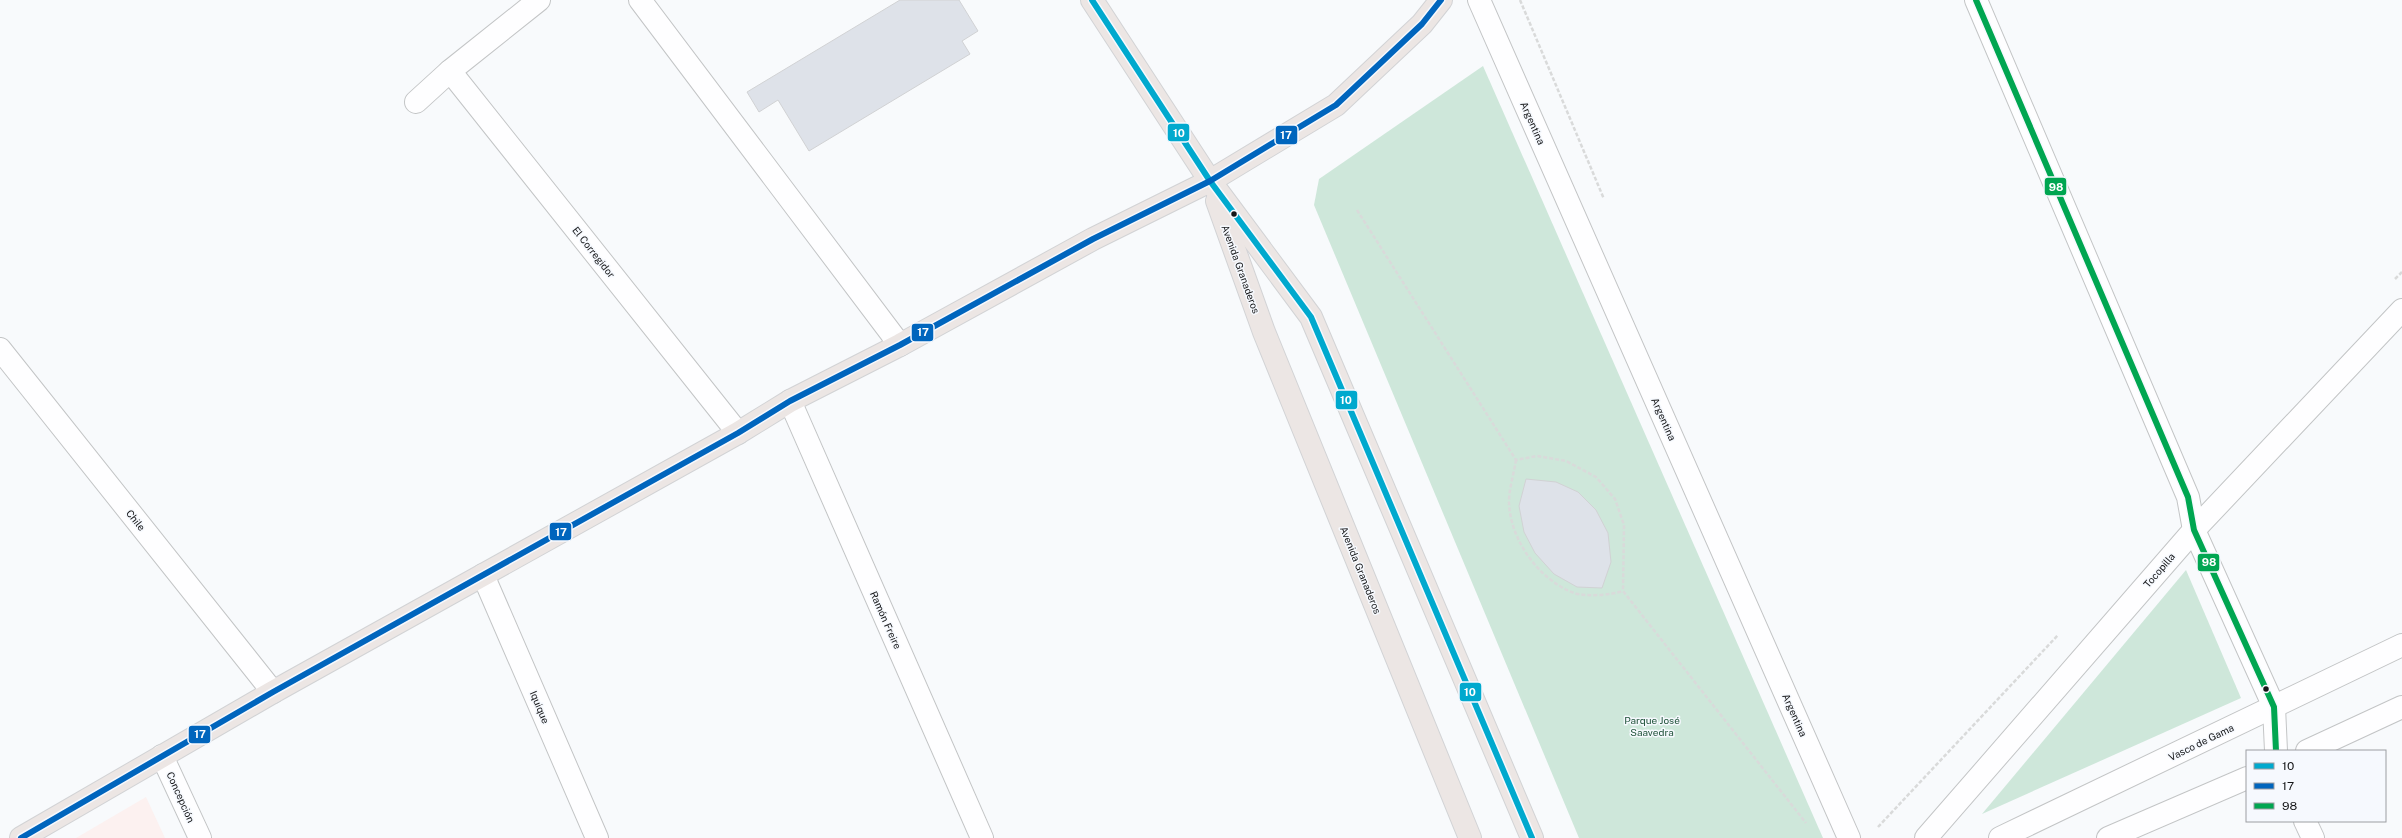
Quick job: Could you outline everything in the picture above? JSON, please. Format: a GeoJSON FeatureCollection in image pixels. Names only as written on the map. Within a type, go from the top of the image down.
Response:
{"type":"FeatureCollection","features":[{"type":"Feature","properties":{"kind":"main road"},"geometry":{"type":"LineString","coordinates":[[1092,0],[1210,181]]}},
{"type":"Feature","properties":{"kind":"main road"},"geometry":{"type":"LineString","coordinates":[[21,838],[273,692],[738,433],[790,401],[900,345],[1093,239],[1210,181],[1336,105],[1422,24],[1441,0]]}},
{"type":"Feature","properties":{"kind":"main road","name":"Avenida Granaderos"},"geometry":{"type":"LineString","coordinates":[[1210,181],[1264,332],[1470,838]]}},
{"type":"Feature","properties":{"kind":"main road","name":"Avenida Granaderos"},"geometry":{"type":"LineString","coordinates":[[1210,181],[1311,317],[1532,838]]}},
{"type":"Feature","properties":{"kind":"street"},"geometry":{"type":"LineString","coordinates":[[416,102],[450,71],[539,0]]}},
{"type":"Feature","properties":{"kind":"street"},"geometry":{"type":"LineString","coordinates":[[640,0],[900,345]]}},
{"type":"Feature","properties":{"kind":"street","name":"Argentina"},"geometry":{"type":"LineString","coordinates":[[1478,0],[1849,838]]}},
{"type":"Feature","properties":{"kind":"street"},"geometry":{"type":"LineString","coordinates":[[1976,0],[2188,497],[2194,530],[2274,707],[2276,750]]}},
{"type":"Feature","properties":{"kind":"street","name":"El Corregidor"},"geometry":{"type":"LineString","coordinates":[[450,71],[738,433]]}},
{"type":"Feature","properties":{"kind":"street","name":"Tocopilla"},"geometry":{"type":"LineString","coordinates":[[1926,838],[2194,530],[2402,310]]}},
{"type":"Feature","properties":{"kind":"street","name":"Chile"},"geometry":{"type":"LineString","coordinates":[[0,349],[273,692]]}},
{"type":"Feature","properties":{"kind":"street","name":"Ramón Freire"},"geometry":{"type":"LineString","coordinates":[[790,401],[982,838]]}},
{"type":"Feature","properties":{"kind":"street","name":"Iquique"},"geometry":{"type":"LineString","coordinates":[[483,575],[597,838]]}},
{"type":"Feature","properties":{"kind":"street","name":"Vasco de Gama"},"geometry":{"type":"LineString","coordinates":[[2000,838],[2402,645]]}},
{"type":"Feature","properties":{"kind":"street"},"geometry":{"type":"LineString","coordinates":[[2309,750],[2402,707]]}},
{"type":"Feature","properties":{"kind":"street","name":"Concepción"},"geometry":{"type":"LineString","coordinates":[[162,756],[200,838]]}},
{"type":"Feature","properties":{"kind":"street"},"geometry":{"type":"LineString","coordinates":[[2108,838],[2246,778]]}},
{"type":"Feature","properties":{"kind":"street"},"geometry":{"type":"LineString","coordinates":[[2306,822],[2313,838]]}},
{"type":"Feature","properties":{"kind":"path"},"geometry":{"type":"LineString","coordinates":[[1357,210],[1516,460],[1509,502],[1515,532],[1528,556],[1549,578],[1575,593],[1610,595],[1623,591]]}},
{"type":"Feature","properties":{"kind":"path"},"geometry":{"type":"LineString","coordinates":[[1516,460],[1537,456],[1566,461],[1596,477],[1615,499],[1624,525],[1623,591],[1808,826]]}},
{"type":"Feature","properties":{"kind":"shaded area"},"geometry":{"type":"Polygon","coordinates":[[[146,797],[165,838],[76,838],[146,797]]]}},
{"type":"Feature","properties":{"kind":"green space","name":"Parque José Saavedra"},"geometry":{"type":"Polygon","coordinates":[[[1483,66],[1823,838],[1579,838],[1314,205],[1319,179],[1483,66]]]}},
{"type":"Feature","properties":{"kind":"green space"},"geometry":{"type":"Polygon","coordinates":[[[2186,570],[2241,698],[1982,814],[2186,570]]]}},
{"type":"Feature","properties":{"kind":"building"},"geometry":{"type":"Polygon","coordinates":[[[900,0],[959,0],[978,31],[962,41],[970,54],[809,151],[778,100],[759,112],[747,92],[900,0]]]}},
{"type":"Feature","properties":{"kind":"building"},"geometry":{"type":"Polygon","coordinates":[[[1526,479],[1556,482],[1578,492],[1596,510],[1608,533],[1611,562],[1602,588],[1577,587],[1554,574],[1535,553],[1524,532],[1519,506],[1526,479]]]}},
{"type":"Feature","properties":{"kind":"transit line","name":"10"},"geometry":{"type":"LineString","coordinates":[[1092,0],[1210,181],[1311,317],[1532,838]]}},
{"type":"Feature","properties":{"kind":"transit line","name":"17"},"geometry":{"type":"LineString","coordinates":[[21,838],[273,692],[738,433],[790,401],[900,345],[1093,239],[1210,181],[1336,105],[1422,24],[1441,0]]}},
{"type":"Feature","properties":{"kind":"transit line","name":"98"},"geometry":{"type":"LineString","coordinates":[[1976,0],[2188,497],[2194,530],[2274,707],[2276,750]]}}]}
